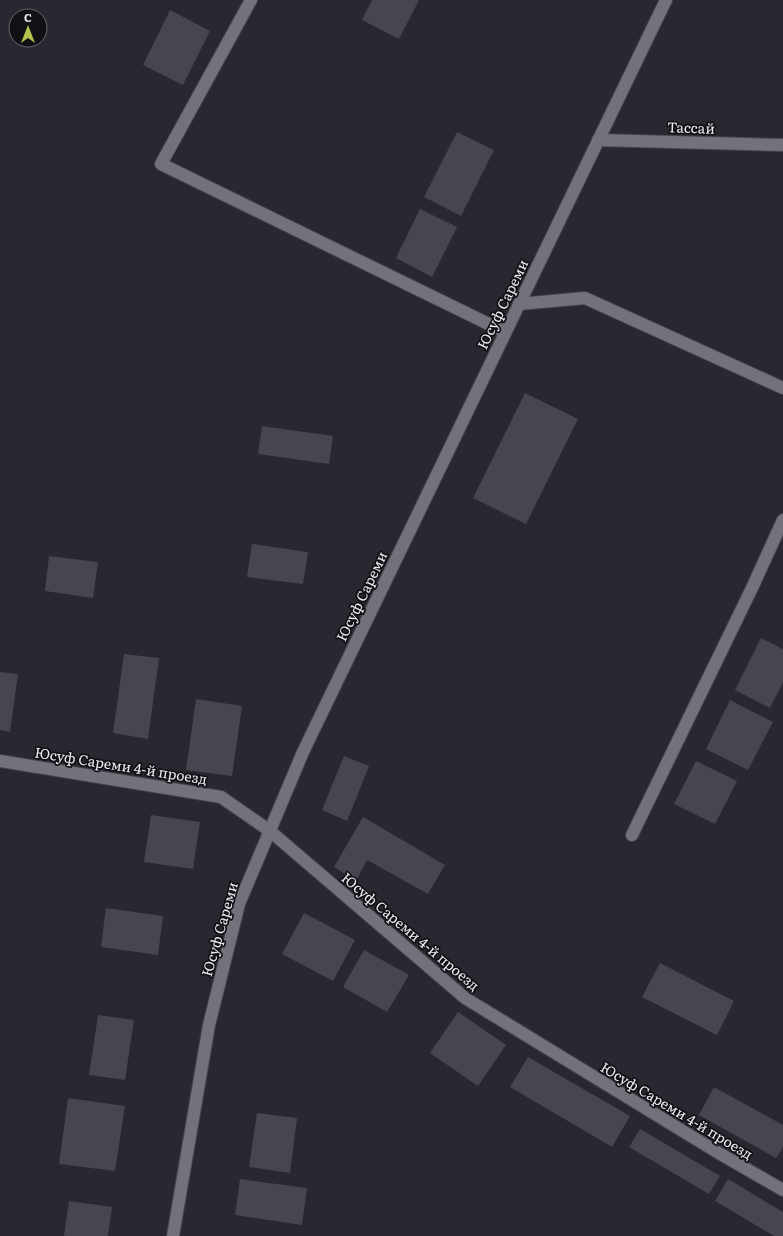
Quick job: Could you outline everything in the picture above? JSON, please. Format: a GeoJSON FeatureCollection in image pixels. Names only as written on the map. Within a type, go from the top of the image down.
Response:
{"type":"FeatureCollection","features":[{"type":"Feature","properties":{"kind":"street"},"geometry":{"type":"LineString","coordinates":[[251,0],[161,164],[505,332]]}},
{"type":"Feature","properties":{"kind":"street","name":"Юсуф Сареми"},"geometry":{"type":"LineString","coordinates":[[173,1236],[209,1025],[239,904],[303,752],[666,0]]}},
{"type":"Feature","properties":{"kind":"street","name":"Тассай"},"geometry":{"type":"LineString","coordinates":[[598,140],[783,145]]}},
{"type":"Feature","properties":{"kind":"street"},"geometry":{"type":"LineString","coordinates":[[519,304],[585,298],[783,388]]}},
{"type":"Feature","properties":{"kind":"street"},"geometry":{"type":"LineString","coordinates":[[632,835],[752,588],[783,520]]}},
{"type":"Feature","properties":{"kind":"street","name":"Юсуф Сареми 4-й проезд"},"geometry":{"type":"LineString","coordinates":[[0,761],[221,797],[270,831],[465,998],[716,1152],[783,1190]]}},
{"type":"Feature","properties":{"kind":"building"},"geometry":{"type":"Polygon","coordinates":[[[372,0],[419,0],[399,39],[362,20],[372,0]]]}},
{"type":"Feature","properties":{"kind":"building"},"geometry":{"type":"Polygon","coordinates":[[[170,10],[210,31],[183,85],[143,65],[170,10]]]}},
{"type":"Feature","properties":{"kind":"building"},"geometry":{"type":"Polygon","coordinates":[[[457,132],[494,150],[461,216],[424,197],[457,132]]]}},
{"type":"Feature","properties":{"kind":"building"},"geometry":{"type":"Polygon","coordinates":[[[420,209],[457,227],[432,277],[396,258],[420,209]]]}},
{"type":"Feature","properties":{"kind":"building"},"geometry":{"type":"Polygon","coordinates":[[[525,393],[578,419],[526,524],[473,498],[525,393]]]}},
{"type":"Feature","properties":{"kind":"building"},"geometry":{"type":"Polygon","coordinates":[[[262,426],[333,436],[329,464],[258,454],[262,426]]]}},
{"type":"Feature","properties":{"kind":"building"},"geometry":{"type":"Polygon","coordinates":[[[252,544],[308,552],[303,584],[247,577],[252,544]]]}},
{"type":"Feature","properties":{"kind":"building"},"geometry":{"type":"Polygon","coordinates":[[[49,556],[98,562],[93,598],[45,591],[49,556]]]}},
{"type":"Feature","properties":{"kind":"building"},"geometry":{"type":"Polygon","coordinates":[[[761,638],[783,649],[783,682],[770,708],[735,690],[761,638]]]}},
{"type":"Feature","properties":{"kind":"building"},"geometry":{"type":"Polygon","coordinates":[[[124,654],[159,658],[148,739],[113,733],[124,654]]]}},
{"type":"Feature","properties":{"kind":"building"},"geometry":{"type":"Polygon","coordinates":[[[0,672],[18,674],[10,732],[0,730],[0,672]]]}},
{"type":"Feature","properties":{"kind":"building"},"geometry":{"type":"Polygon","coordinates":[[[196,699],[242,706],[232,776],[186,770],[196,699]]]}},
{"type":"Feature","properties":{"kind":"building"},"geometry":{"type":"Polygon","coordinates":[[[730,700],[773,722],[748,770],[706,749],[730,700]]]}},
{"type":"Feature","properties":{"kind":"building"},"geometry":{"type":"Polygon","coordinates":[[[344,756],[369,766],[347,821],[322,810],[344,756]]]}},
{"type":"Feature","properties":{"kind":"building"},"geometry":{"type":"Polygon","coordinates":[[[696,761],[737,781],[715,824],[674,804],[696,761]]]}},
{"type":"Feature","properties":{"kind":"building"},"geometry":{"type":"Polygon","coordinates":[[[151,815],[200,822],[193,869],[144,862],[151,815]]]}},
{"type":"Feature","properties":{"kind":"building"},"geometry":{"type":"Polygon","coordinates":[[[363,817],[445,865],[428,894],[367,860],[356,881],[334,867],[363,817]]]}},
{"type":"Feature","properties":{"kind":"building"},"geometry":{"type":"Polygon","coordinates":[[[106,908],[163,916],[158,955],[101,947],[106,908]]]}},
{"type":"Feature","properties":{"kind":"building"},"geometry":{"type":"Polygon","coordinates":[[[304,913],[355,940],[333,981],[282,954],[304,913]]]}},
{"type":"Feature","properties":{"kind":"building"},"geometry":{"type":"Polygon","coordinates":[[[364,950],[409,975],[387,1012],[343,987],[364,950]]]}},
{"type":"Feature","properties":{"kind":"building"},"geometry":{"type":"Polygon","coordinates":[[[660,963],[734,1001],[717,1035],[642,997],[660,963]]]}},
{"type":"Feature","properties":{"kind":"building"},"geometry":{"type":"Polygon","coordinates":[[[458,1012],[506,1045],[478,1086],[430,1053],[458,1012]]]}},
{"type":"Feature","properties":{"kind":"building"},"geometry":{"type":"Polygon","coordinates":[[[98,1015],[134,1020],[125,1080],[89,1075],[98,1015]]]}},
{"type":"Feature","properties":{"kind":"building"},"geometry":{"type":"Polygon","coordinates":[[[528,1057],[630,1116],[612,1147],[510,1087],[528,1057]]]}},
{"type":"Feature","properties":{"kind":"building"},"geometry":{"type":"Polygon","coordinates":[[[714,1087],[783,1125],[783,1147],[776,1158],[699,1115],[714,1087]]]}},
{"type":"Feature","properties":{"kind":"building"},"geometry":{"type":"Polygon","coordinates":[[[68,1098],[125,1106],[115,1171],[59,1164],[68,1098]]]}},
{"type":"Feature","properties":{"kind":"building"},"geometry":{"type":"Polygon","coordinates":[[[257,1113],[297,1118],[290,1173],[249,1167],[257,1113]]]}},
{"type":"Feature","properties":{"kind":"building"},"geometry":{"type":"Polygon","coordinates":[[[640,1129],[720,1176],[709,1194],[629,1147],[640,1129]]]}},
{"type":"Feature","properties":{"kind":"building"},"geometry":{"type":"Polygon","coordinates":[[[240,1179],[307,1188],[302,1225],[235,1215],[240,1179]]]}},
{"type":"Feature","properties":{"kind":"building"},"geometry":{"type":"Polygon","coordinates":[[[728,1179],[783,1212],[783,1236],[774,1236],[715,1201],[728,1179]]]}},
{"type":"Feature","properties":{"kind":"building"},"geometry":{"type":"Polygon","coordinates":[[[69,1201],[112,1207],[108,1236],[64,1236],[69,1201]]]}}]}
